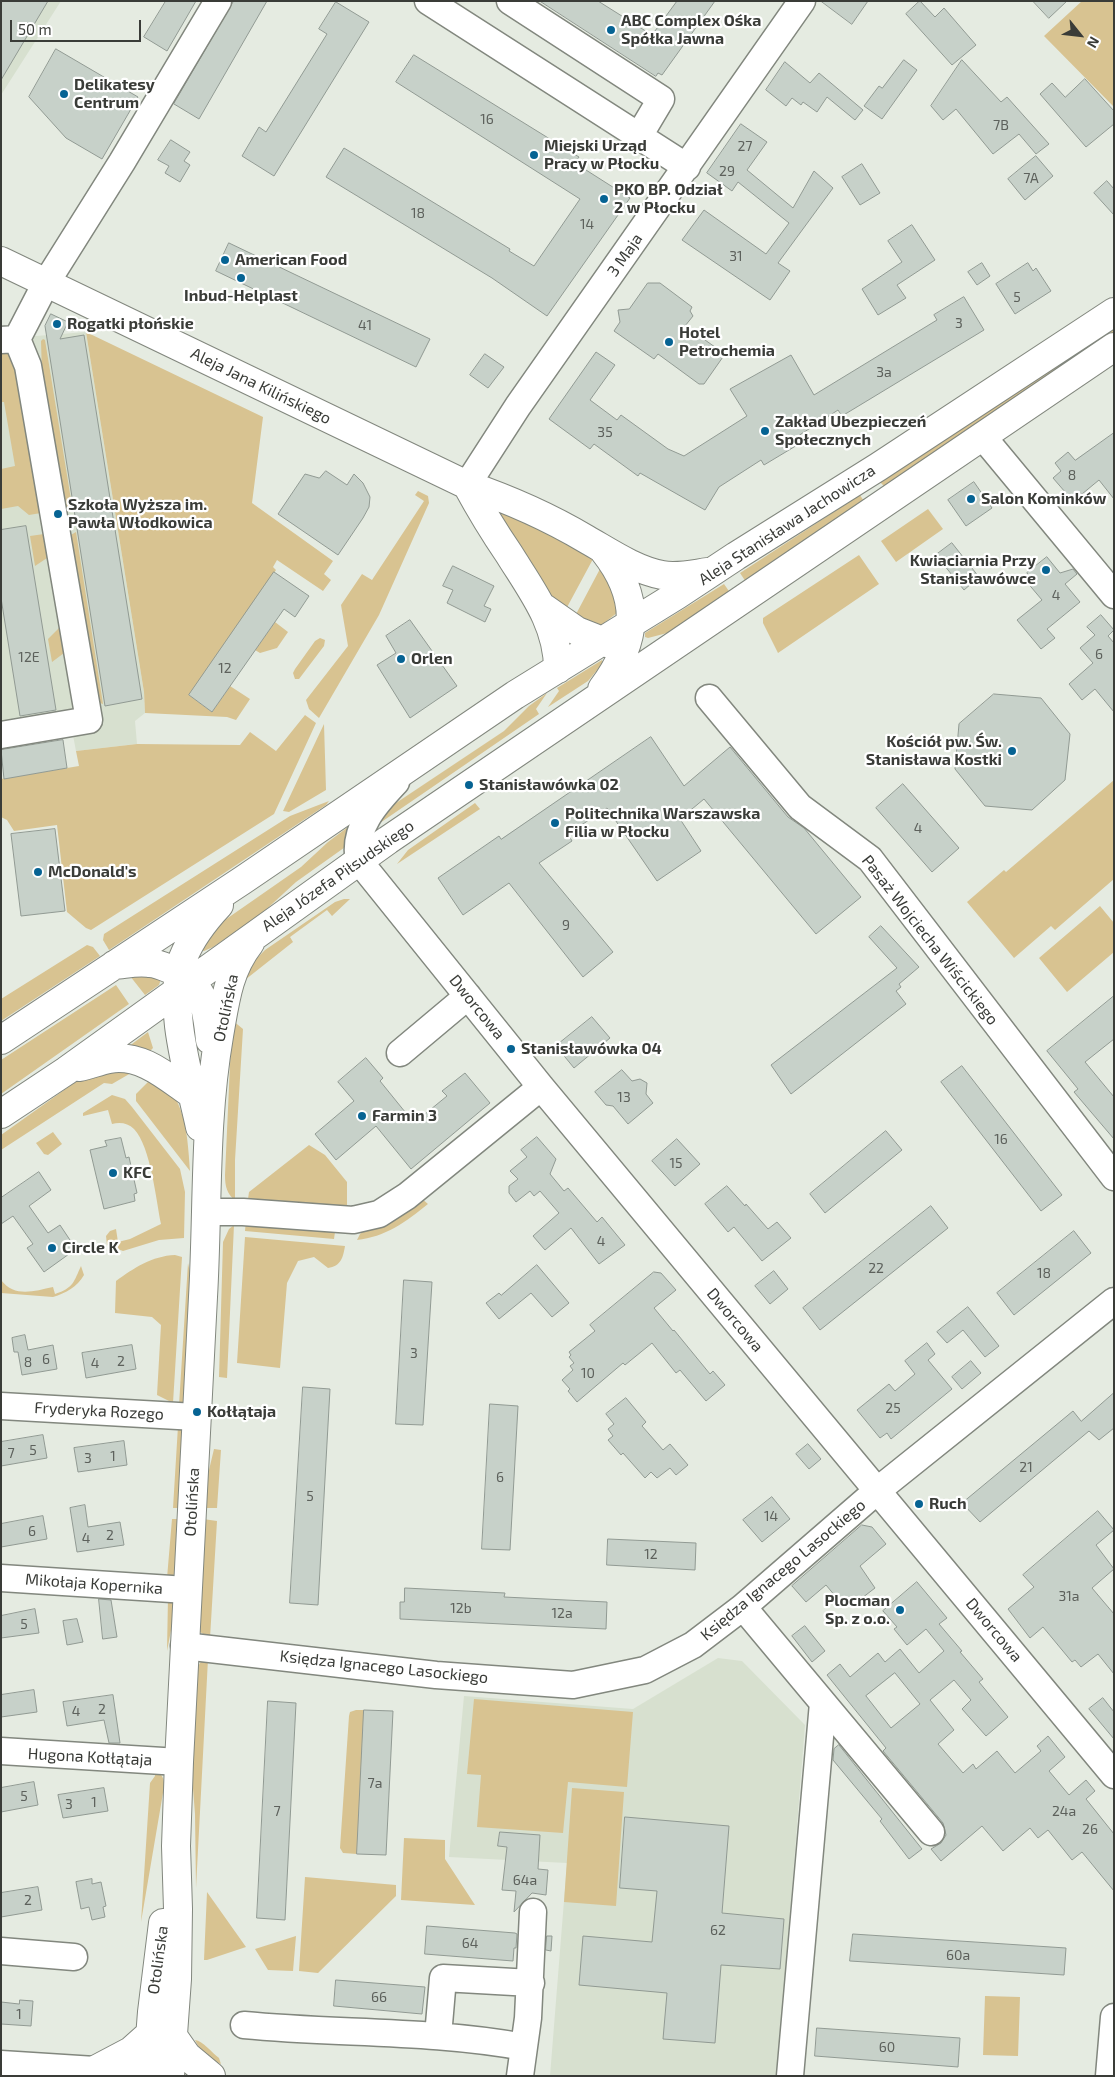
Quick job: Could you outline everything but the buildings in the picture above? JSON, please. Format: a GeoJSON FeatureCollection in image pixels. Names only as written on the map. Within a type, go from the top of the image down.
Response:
{"type":"FeatureCollection","features":[{"type":"Feature","properties":{"kind":"main road","name":"Aleja Jana Kilińskiego"},"geometry":{"type":"LineString","coordinates":[[1,261],[467,485],[505,499],[586,539],[604,551]]}},
{"type":"Feature","properties":{"kind":"main road","name":"Aleja Stanisława Jachowicza"},"geometry":{"type":"LineString","coordinates":[[558,669],[620,638],[720,567],[878,467],[1114,312]]}},
{"type":"Feature","properties":{"kind":"main road"},"geometry":{"type":"LineString","coordinates":[[544,608],[577,631],[620,638],[647,648],[678,642],[892,500],[1114,347]]}},
{"type":"Feature","properties":{"kind":"main road"},"geometry":{"type":"LineString","coordinates":[[878,467],[869,479],[869,490],[876,499],[892,500]]}},
{"type":"Feature","properties":{"kind":"main road"},"geometry":{"type":"LineString","coordinates":[[1,1040],[243,880],[414,763],[558,669],[558,651],[544,608],[467,485]]}},
{"type":"Feature","properties":{"kind":"main road"},"geometry":{"type":"LineString","coordinates":[[604,551],[664,575],[681,575],[720,567]]}},
{"type":"Feature","properties":{"kind":"main road"},"geometry":{"type":"LineString","coordinates":[[595,698],[609,680],[630,606],[625,585],[618,570],[604,551]]}},
{"type":"Feature","properties":{"kind":"main road","name":"Aleja Józefa Piłsudskiego"},"geometry":{"type":"LineString","coordinates":[[1,1114],[66,1071],[183,981],[267,927],[359,861],[678,642]]}},
{"type":"Feature","properties":{"kind":"main road","name":"Otolińska"},"geometry":{"type":"LineString","coordinates":[[207,1159],[180,1031],[183,959],[193,938],[208,917],[243,880]]}},
{"type":"Feature","properties":{"kind":"main road","name":"Otolińska"},"geometry":{"type":"LineString","coordinates":[[170,2076],[161,2035],[161,1938],[176,1846],[207,1159],[213,1071],[224,1001],[230,979],[236,964],[249,944],[267,927]]}},
{"type":"Feature","properties":{"kind":"main road"},"geometry":{"type":"LineString","coordinates":[[114,965],[150,963],[183,981]]}},
{"type":"Feature","properties":{"kind":"main road","name":"Otolińska"},"geometry":{"type":"LineString","coordinates":[[183,981],[201,996],[207,1012],[213,1071]]}},
{"type":"Feature","properties":{"kind":"main road"},"geometry":{"type":"LineString","coordinates":[[66,1071],[111,1059],[132,1060],[153,1067],[193,1095]]}},
{"type":"Feature","properties":{"kind":"main road"},"geometry":{"type":"LineString","coordinates":[[96,2070],[161,2035],[211,2076]]}},
{"type":"Feature","properties":{"kind":"main road","name":"Otolińska"},"geometry":{"type":"LineString","coordinates":[[147,2076],[161,2035]]}},
{"type":"Feature","properties":{"kind":"street"},"geometry":{"type":"LineString","coordinates":[[2,732],[89,720],[28,366],[9,339],[122,162],[218,1]]}},
{"type":"Feature","properties":{"kind":"street"},"geometry":{"type":"LineString","coordinates":[[510,1],[661,99],[640,136]]}},
{"type":"Feature","properties":{"kind":"street","name":"3 Maja"},"geometry":{"type":"LineString","coordinates":[[467,485],[518,406],[802,1]]}},
{"type":"Feature","properties":{"kind":"street"},"geometry":{"type":"LineString","coordinates":[[428,2],[686,167]]}},
{"type":"Feature","properties":{"kind":"street"},"geometry":{"type":"LineString","coordinates":[[983,437],[1114,595]]}},
{"type":"Feature","properties":{"kind":"street","name":"Pasaż Wojciecha Wiścickiego"},"geometry":{"type":"LineString","coordinates":[[709,698],[800,807],[870,859],[1114,1177]]}},
{"type":"Feature","properties":{"kind":"street"},"geometry":{"type":"LineString","coordinates":[[359,861],[357,847],[364,822],[378,801],[414,763]]}},
{"type":"Feature","properties":{"kind":"street","name":"Dworcowa"},"geometry":{"type":"LineString","coordinates":[[359,861],[541,1087],[1114,1775]]}},
{"type":"Feature","properties":{"kind":"street"},"geometry":{"type":"LineString","coordinates":[[400,1053],[468,996]]}},
{"type":"Feature","properties":{"kind":"street"},"geometry":{"type":"LineString","coordinates":[[206,1212],[243,1212],[353,1220],[379,1214],[407,1196],[541,1087]]}},
{"type":"Feature","properties":{"kind":"street","name":"Księdza Ignacego Lasockiego"},"geometry":{"type":"LineString","coordinates":[[184,1646],[436,1675],[573,1685],[645,1670],[693,1645],[743,1607],[878,1490],[1114,1301]]}},
{"type":"Feature","properties":{"kind":"street","name":"Fryderyka Rozego"},"geometry":{"type":"LineString","coordinates":[[1,1406],[196,1417]]}},
{"type":"Feature","properties":{"kind":"street","name":"Mikołaja Kopernika"},"geometry":{"type":"LineString","coordinates":[[1,1578],[187,1590]]}},
{"type":"Feature","properties":{"kind":"street"},"geometry":{"type":"LineString","coordinates":[[743,1607],[931,1832]]}},
{"type":"Feature","properties":{"kind":"street"},"geometry":{"type":"LineString","coordinates":[[790,2076],[823,1703]]}},
{"type":"Feature","properties":{"kind":"street","name":"Hugona Kołłątaja"},"geometry":{"type":"LineString","coordinates":[[1,1751],[179,1762]]}},
{"type":"Feature","properties":{"kind":"street"},"geometry":{"type":"LineString","coordinates":[[520,2076],[531,1983],[530,1957],[533,1912]]}},
{"type":"Feature","properties":{"kind":"street"},"geometry":{"type":"LineString","coordinates":[[1,1951],[74,1957]]}},
{"type":"Feature","properties":{"kind":"street"},"geometry":{"type":"LineString","coordinates":[[438,2036],[443,1978],[531,1983]]}},
{"type":"Feature","properties":{"kind":"street"},"geometry":{"type":"LineString","coordinates":[[1109,2076],[1114,2017]]}},
{"type":"Feature","properties":{"kind":"street"},"geometry":{"type":"LineString","coordinates":[[244,2025],[295,2030],[438,2036],[498,2042],[524,2047]]}},
{"type":"Feature","properties":{"kind":"street"},"geometry":{"type":"LineString","coordinates":[[1,2064],[96,2070],[151,2076]]}},
{"type":"Feature","properties":{"kind":"shaded area"},"geometry":{"type":"Polygon","coordinates":[[[1,1],[61,1],[1,95],[1,1]]]}},
{"type":"Feature","properties":{"kind":"shaded area"},"geometry":{"type":"Polygon","coordinates":[[[1082,1],[1114,1],[1114,107],[1044,36],[1082,1]]]}},
{"type":"Feature","properties":{"kind":"shaded area"},"geometry":{"type":"Polygon","coordinates":[[[1114,329],[1114,334],[886,488],[880,482],[1114,329]]]}},
{"type":"Feature","properties":{"kind":"shaded area","name":"Szkoła Wyższa im. Pawła Włodkowica"},"geometry":{"type":"Polygon","coordinates":[[[86,332],[144,692],[145,713],[135,721],[137,744],[76,751],[72,730],[1,742],[1,334],[36,336],[86,332]]]}},
{"type":"Feature","properties":{"kind":"shaded area"},"geometry":{"type":"Polygon","coordinates":[[[86,332],[263,417],[252,503],[333,561],[324,574],[331,580],[323,591],[277,560],[273,567],[276,570],[189,695],[212,712],[230,686],[250,699],[236,720],[227,717],[145,713],[144,692],[86,332]]]}},
{"type":"Feature","properties":{"kind":"shaded area"},"geometry":{"type":"Polygon","coordinates":[[[45,340],[73,512],[68,512],[64,507],[42,374],[41,341],[45,340]]]}},
{"type":"Feature","properties":{"kind":"shaded area"},"geometry":{"type":"Polygon","coordinates":[[[12,348],[41,513],[29,515],[18,506],[1,509],[1,469],[15,466],[4,402],[1,402],[1,349],[12,348]]]}},
{"type":"Feature","properties":{"kind":"shaded area"},"geometry":{"type":"Polygon","coordinates":[[[418,491],[428,496],[429,503],[379,615],[319,718],[309,709],[306,700],[348,646],[341,605],[362,574],[372,580],[424,501],[415,495],[418,491]]]}},
{"type":"Feature","properties":{"kind":"shaded area"},"geometry":{"type":"Polygon","coordinates":[[[860,495],[865,503],[746,582],[740,573],[860,495]]]}},
{"type":"Feature","properties":{"kind":"shaded area"},"geometry":{"type":"Polygon","coordinates":[[[490,503],[570,541],[593,559],[565,611],[551,597],[490,503]]]}},
{"type":"Feature","properties":{"kind":"shaded area"},"geometry":{"type":"Polygon","coordinates":[[[928,509],[943,529],[896,562],[881,541],[928,509]]]}},
{"type":"Feature","properties":{"kind":"shaded area"},"geometry":{"type":"Polygon","coordinates":[[[76,532],[103,704],[97,702],[69,536],[76,532]]]}},
{"type":"Feature","properties":{"kind":"shaded area"},"geometry":{"type":"Polygon","coordinates":[[[44,534],[47,558],[35,566],[30,536],[44,534]]]}},
{"type":"Feature","properties":{"kind":"shaded area"},"geometry":{"type":"Polygon","coordinates":[[[859,555],[879,584],[778,653],[763,623],[763,618],[859,555]]]}},
{"type":"Feature","properties":{"kind":"shaded area"},"geometry":{"type":"Polygon","coordinates":[[[601,567],[618,601],[617,613],[596,629],[574,618],[601,567]]]}},
{"type":"Feature","properties":{"kind":"shaded area"},"geometry":{"type":"Polygon","coordinates":[[[724,584],[731,594],[671,632],[648,638],[645,637],[645,633],[724,584]]]}},
{"type":"Feature","properties":{"kind":"shaded area"},"geometry":{"type":"Polygon","coordinates":[[[275,622],[288,632],[277,648],[260,653],[255,650],[275,622]]]}},
{"type":"Feature","properties":{"kind":"shaded area"},"geometry":{"type":"Polygon","coordinates":[[[60,627],[64,653],[52,662],[48,639],[60,627]]]}},
{"type":"Feature","properties":{"kind":"shaded area"},"geometry":{"type":"Polygon","coordinates":[[[320,638],[325,640],[324,646],[299,679],[295,679],[293,673],[295,669],[315,641],[320,638]]]}},
{"type":"Feature","properties":{"kind":"shaded area"},"geometry":{"type":"Polygon","coordinates":[[[602,660],[603,663],[588,681],[548,707],[559,691],[557,688],[602,660]]]}},
{"type":"Feature","properties":{"kind":"shaded area"},"geometry":{"type":"Polygon","coordinates":[[[547,693],[536,709],[539,714],[377,825],[384,811],[504,731],[529,706],[547,693]]]}},
{"type":"Feature","properties":{"kind":"shaded area"},"geometry":{"type":"Polygon","coordinates":[[[305,715],[316,723],[274,814],[91,930],[67,912],[57,825],[14,831],[7,820],[1,817],[1,779],[79,766],[76,751],[137,744],[240,745],[250,732],[276,751],[305,715]]]}},
{"type":"Feature","properties":{"kind":"shaded area"},"geometry":{"type":"Polygon","coordinates":[[[324,724],[326,790],[289,812],[283,811],[324,724]]]}},
{"type":"Feature","properties":{"kind":"shaded area"},"geometry":{"type":"Polygon","coordinates":[[[1114,780],[1114,879],[1055,930],[1051,926],[1014,958],[967,902],[1004,870],[1006,872],[1114,780]]]}},
{"type":"Feature","properties":{"kind":"shaded area"},"geometry":{"type":"Polygon","coordinates":[[[329,801],[326,805],[109,950],[103,940],[104,934],[290,816],[329,801]]]}},
{"type":"Feature","properties":{"kind":"shaded area"},"geometry":{"type":"Polygon","coordinates":[[[475,803],[480,809],[397,864],[408,850],[475,803]]]}},
{"type":"Feature","properties":{"kind":"shaded area"},"geometry":{"type":"Polygon","coordinates":[[[352,824],[348,845],[296,882],[259,916],[213,947],[204,951],[201,950],[212,929],[301,867],[328,842],[352,824]]]}},
{"type":"Feature","properties":{"kind":"shaded area"},"geometry":{"type":"Polygon","coordinates":[[[350,899],[332,916],[327,910],[290,937],[293,942],[236,987],[253,962],[265,950],[335,902],[350,899]]]}},
{"type":"Feature","properties":{"kind":"shaded area"},"geometry":{"type":"Polygon","coordinates":[[[1100,906],[1114,923],[1114,952],[1067,992],[1039,958],[1100,906]]]}},
{"type":"Feature","properties":{"kind":"shaded area"},"geometry":{"type":"Polygon","coordinates":[[[87,945],[93,947],[100,956],[1,1021],[1,999],[87,945]]]}},
{"type":"Feature","properties":{"kind":"shaded area"},"geometry":{"type":"Polygon","coordinates":[[[142,973],[161,979],[159,985],[145,995],[130,976],[142,973]]]}},
{"type":"Feature","properties":{"kind":"shaded area"},"geometry":{"type":"Polygon","coordinates":[[[116,985],[129,1004],[1,1094],[1,1060],[116,985]]]}},
{"type":"Feature","properties":{"kind":"shaded area"},"geometry":{"type":"Polygon","coordinates":[[[232,1020],[243,1029],[235,1160],[235,1201],[227,1190],[225,1183],[232,1020]]]}},
{"type":"Feature","properties":{"kind":"shaded area"},"geometry":{"type":"Polygon","coordinates":[[[148,1032],[153,1048],[148,1053],[128,1047],[148,1032]]]}},
{"type":"Feature","properties":{"kind":"shaded area"},"geometry":{"type":"Polygon","coordinates":[[[99,1069],[131,1073],[112,1084],[104,1083],[1,1150],[1,1135],[88,1073],[99,1069]]]}},
{"type":"Feature","properties":{"kind":"shaded area"},"geometry":{"type":"Polygon","coordinates":[[[154,1076],[171,1092],[184,1119],[190,1171],[136,1101],[136,1094],[154,1076]]]}},
{"type":"Feature","properties":{"kind":"shaded area"},"geometry":{"type":"Polygon","coordinates":[[[112,1095],[125,1099],[180,1169],[185,1192],[184,1238],[159,1240],[123,1251],[107,1245],[106,1236],[110,1231],[116,1229],[118,1242],[130,1239],[161,1224],[149,1161],[140,1137],[129,1125],[112,1124],[108,1110],[83,1116],[83,1113],[112,1095]]]}},
{"type":"Feature","properties":{"kind":"shaded area"},"geometry":{"type":"Polygon","coordinates":[[[53,1132],[62,1144],[48,1155],[44,1154],[36,1143],[53,1132]]]}},
{"type":"Feature","properties":{"kind":"shaded area"},"geometry":{"type":"Polygon","coordinates":[[[309,1145],[325,1155],[347,1182],[347,1208],[248,1199],[249,1192],[309,1145]]]}},
{"type":"Feature","properties":{"kind":"shaded area"},"geometry":{"type":"Polygon","coordinates":[[[421,1198],[428,1204],[403,1223],[377,1236],[357,1240],[366,1229],[421,1198]]]}},
{"type":"Feature","properties":{"kind":"shaded area"},"geometry":{"type":"Polygon","coordinates":[[[246,1220],[332,1228],[335,1232],[334,1239],[245,1231],[246,1220]]]}},
{"type":"Feature","properties":{"kind":"shaded area"},"geometry":{"type":"Polygon","coordinates":[[[234,1225],[227,1378],[219,1377],[223,1242],[229,1229],[234,1225]]]}},
{"type":"Feature","properties":{"kind":"shaded area"},"geometry":{"type":"Polygon","coordinates":[[[245,1237],[345,1246],[341,1261],[332,1267],[328,1268],[314,1257],[298,1261],[287,1283],[280,1368],[237,1363],[245,1237]]]}},
{"type":"Feature","properties":{"kind":"shaded area"},"geometry":{"type":"Polygon","coordinates":[[[175,1255],[182,1257],[173,1403],[157,1395],[161,1325],[152,1317],[115,1313],[116,1281],[151,1260],[175,1255]]]}},
{"type":"Feature","properties":{"kind":"shaded area"},"geometry":{"type":"Polygon","coordinates":[[[188,1263],[191,1278],[184,1404],[179,1405],[188,1263]]]}},
{"type":"Feature","properties":{"kind":"shaded area"},"geometry":{"type":"Polygon","coordinates":[[[81,1266],[84,1275],[78,1283],[71,1289],[53,1297],[1,1293],[1,1280],[6,1286],[19,1291],[25,1292],[53,1287],[55,1294],[61,1292],[75,1280],[81,1266]]]}},
{"type":"Feature","properties":{"kind":"shaded area"},"geometry":{"type":"Polygon","coordinates":[[[178,1426],[183,1431],[181,1508],[173,1508],[178,1426]]]}},
{"type":"Feature","properties":{"kind":"shaded area"},"geometry":{"type":"Polygon","coordinates":[[[214,1449],[221,1450],[217,1508],[203,1508],[204,1491],[214,1449]]]}},
{"type":"Feature","properties":{"kind":"shaded area"},"geometry":{"type":"Polygon","coordinates":[[[172,1519],[181,1519],[175,1574],[167,1578],[172,1519]]]}},
{"type":"Feature","properties":{"kind":"shaded area"},"geometry":{"type":"Polygon","coordinates":[[[203,1519],[217,1521],[210,1638],[200,1632],[197,1627],[203,1519]]]}},
{"type":"Feature","properties":{"kind":"shaded area"},"geometry":{"type":"Polygon","coordinates":[[[168,1597],[173,1601],[174,1615],[167,1651],[168,1597]]]}},
{"type":"Feature","properties":{"kind":"shaded area"},"geometry":{"type":"Polygon","coordinates":[[[718,1658],[742,1661],[805,1725],[777,2076],[550,2076],[567,1863],[449,1857],[464,1696],[633,1709],[718,1658]]]}},
{"type":"Feature","properties":{"kind":"shaded area"},"geometry":{"type":"Polygon","coordinates":[[[208,1659],[196,1888],[195,1814],[190,1750],[195,1671],[202,1660],[208,1659]]]}},
{"type":"Feature","properties":{"kind":"shaded area"},"geometry":{"type":"Polygon","coordinates":[[[474,1699],[633,1712],[627,1787],[568,1782],[563,1833],[477,1827],[481,1775],[467,1774],[474,1699]]]}},
{"type":"Feature","properties":{"kind":"shaded area"},"geometry":{"type":"Polygon","coordinates":[[[364,1710],[357,1854],[343,1853],[340,1848],[349,1716],[350,1712],[364,1710]]]}},
{"type":"Feature","properties":{"kind":"shaded area"},"geometry":{"type":"Polygon","coordinates":[[[155,1768],[162,1776],[164,1787],[141,1922],[150,1783],[155,1776],[155,1768]]]}},
{"type":"Feature","properties":{"kind":"shaded area"},"geometry":{"type":"Polygon","coordinates":[[[572,1788],[624,1792],[616,1906],[564,1902],[572,1788]]]}},
{"type":"Feature","properties":{"kind":"shaded area"},"geometry":{"type":"Polygon","coordinates":[[[404,1838],[445,1840],[445,1859],[475,1905],[401,1900],[404,1838]]]}},
{"type":"Feature","properties":{"kind":"shaded area"},"geometry":{"type":"Polygon","coordinates":[[[305,1877],[396,1885],[396,1896],[318,1973],[299,1971],[305,1877]]]}},
{"type":"Feature","properties":{"kind":"shaded area"},"geometry":{"type":"Polygon","coordinates":[[[207,1892],[246,1947],[204,1960],[207,1892]]]}},
{"type":"Feature","properties":{"kind":"shaded area"},"geometry":{"type":"Polygon","coordinates":[[[296,1936],[293,1971],[268,1970],[255,1949],[296,1936]]]}},
{"type":"Feature","properties":{"kind":"shaded area"},"geometry":{"type":"Polygon","coordinates":[[[985,1996],[1020,1997],[1018,2056],[983,2055],[985,1996]]]}},
{"type":"Feature","properties":{"kind":"shaded area"},"geometry":{"type":"Polygon","coordinates":[[[195,2040],[219,2058],[221,2064],[206,2055],[195,2040]]]}},
{"type":"Feature","properties":{"kind":"place","name":"ABC Complex Ośka Spółka Jawna"},"geometry":{"type":"Point","coordinates":[611,30]}},
{"type":"Feature","properties":{"kind":"place","name":"Delikatesy Centrum"},"geometry":{"type":"Point","coordinates":[64,94]}},
{"type":"Feature","properties":{"kind":"place","name":"Miejski Urząd Pracy w Płocku"},"geometry":{"type":"Point","coordinates":[534,155]}},
{"type":"Feature","properties":{"kind":"place","name":"PKO BP. Odział 2 w Płocku"},"geometry":{"type":"Point","coordinates":[604,199]}},
{"type":"Feature","properties":{"kind":"place","name":"American Food"},"geometry":{"type":"Point","coordinates":[225,260]}},
{"type":"Feature","properties":{"kind":"place","name":"Inbud-Helplast"},"geometry":{"type":"Point","coordinates":[241,278]}},
{"type":"Feature","properties":{"kind":"place","name":"Rogatki płońskie"},"geometry":{"type":"Point","coordinates":[57,324]}},
{"type":"Feature","properties":{"kind":"place","name":"Hotel Petrochemia"},"geometry":{"type":"Point","coordinates":[669,342]}},
{"type":"Feature","properties":{"kind":"place","name":"Zakład Ubezpieczeń Społecznych"},"geometry":{"type":"Point","coordinates":[765,431]}},
{"type":"Feature","properties":{"kind":"place","name":"Salon Kominków"},"geometry":{"type":"Point","coordinates":[971,499]}},
{"type":"Feature","properties":{"kind":"place","name":"Szkoła Wyższa im. Pawła Włodkowica"},"geometry":{"type":"Point","coordinates":[58,514]}},
{"type":"Feature","properties":{"kind":"place","name":"Kwiaciarnia Przy Stanisławówce"},"geometry":{"type":"Point","coordinates":[1046,570]}},
{"type":"Feature","properties":{"kind":"place","name":"Orlen"},"geometry":{"type":"Point","coordinates":[401,659]}},
{"type":"Feature","properties":{"kind":"place","name":"Kościół pw. Św. Stanisława Kostki"},"geometry":{"type":"Point","coordinates":[1012,751]}},
{"type":"Feature","properties":{"kind":"place","name":"Stanisławówka 02"},"geometry":{"type":"Point","coordinates":[469,785]}},
{"type":"Feature","properties":{"kind":"place","name":"Politechnika Warszawska Filia w Płocku"},"geometry":{"type":"Point","coordinates":[555,823]}},
{"type":"Feature","properties":{"kind":"place","name":"McDonald's"},"geometry":{"type":"Point","coordinates":[38,872]}},
{"type":"Feature","properties":{"kind":"place","name":"Stanisławówka 04"},"geometry":{"type":"Point","coordinates":[511,1049]}},
{"type":"Feature","properties":{"kind":"place","name":"Farmin 3"},"geometry":{"type":"Point","coordinates":[362,1116]}},
{"type":"Feature","properties":{"kind":"place","name":"KFC"},"geometry":{"type":"Point","coordinates":[113,1173]}},
{"type":"Feature","properties":{"kind":"place","name":"Circle K"},"geometry":{"type":"Point","coordinates":[52,1248]}},
{"type":"Feature","properties":{"kind":"place","name":"Kołłątaja"},"geometry":{"type":"Point","coordinates":[197,1412]}},
{"type":"Feature","properties":{"kind":"place","name":"Ruch"},"geometry":{"type":"Point","coordinates":[919,1504]}},
{"type":"Feature","properties":{"kind":"place","name":"Plocman Sp. z o.o."},"geometry":{"type":"Point","coordinates":[900,1610]}}]}
